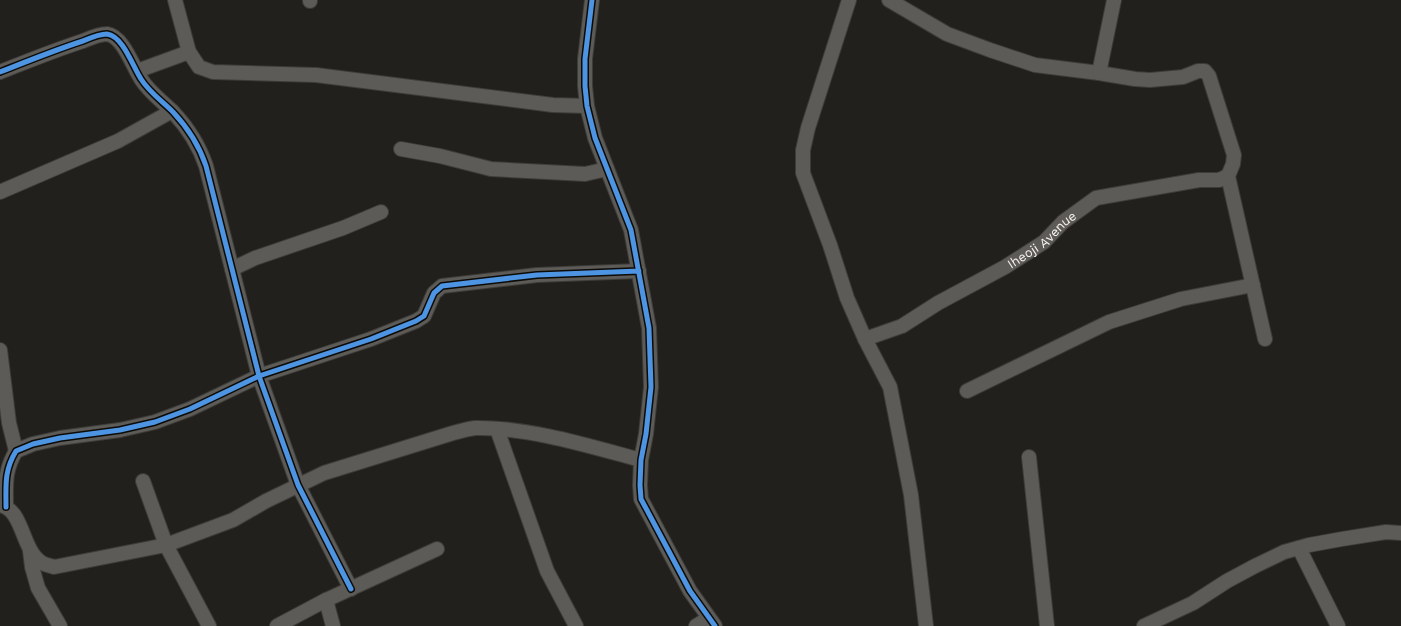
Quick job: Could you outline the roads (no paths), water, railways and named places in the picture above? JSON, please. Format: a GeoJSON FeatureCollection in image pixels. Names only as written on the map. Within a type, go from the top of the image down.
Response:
{"type":"FeatureCollection","features":[{"type":"Feature","properties":{"kind":"street"},"geometry":{"type":"LineString","coordinates":[[175,0],[189,52],[199,67],[213,72],[316,75],[553,105],[587,106]]}},
{"type":"Feature","properties":{"kind":"street"},"geometry":{"type":"LineString","coordinates":[[592,0],[585,59],[587,106],[595,138],[631,230],[649,328],[651,387],[646,434],[641,460],[641,499],[690,591],[712,622],[696,626]]}},
{"type":"Feature","properties":{"kind":"street"},"geometry":{"type":"LineString","coordinates":[[849,0],[808,128],[803,150],[804,173],[847,298],[890,387],[911,495],[926,626]]}},
{"type":"Feature","properties":{"kind":"street"},"geometry":{"type":"LineString","coordinates":[[1099,73],[1114,0]]}},
{"type":"Feature","properties":{"kind":"street"},"geometry":{"type":"LineString","coordinates":[[895,1],[948,34],[1035,65],[1150,80],[1183,77],[1198,71],[1205,71],[1209,76],[1234,155],[1233,164],[1228,176],[1265,339]]}},
{"type":"Feature","properties":{"kind":"street"},"geometry":{"type":"LineString","coordinates":[[0,72],[54,50],[106,34],[114,37],[121,43],[141,79],[189,132],[201,150],[206,166],[259,376],[298,485],[351,589]]}},
{"type":"Feature","properties":{"kind":"street"},"geometry":{"type":"LineString","coordinates":[[136,71],[189,52]]}},
{"type":"Feature","properties":{"kind":"street"},"geometry":{"type":"LineString","coordinates":[[0,192],[118,141],[172,112]]}},
{"type":"Feature","properties":{"kind":"street"},"geometry":{"type":"LineString","coordinates":[[401,149],[440,156],[491,170],[585,174],[607,169]]}},
{"type":"Feature","properties":{"kind":"street","name":"Iheoji Avenue"},"geometry":{"type":"LineString","coordinates":[[866,339],[902,326],[1005,267],[1044,242],[1063,222],[1096,198],[1199,180],[1219,180],[1228,176]]}},
{"type":"Feature","properties":{"kind":"street"},"geometry":{"type":"LineString","coordinates":[[232,269],[254,258],[343,228],[381,212]]}},
{"type":"Feature","properties":{"kind":"street"},"geometry":{"type":"LineString","coordinates":[[16,450],[33,444],[60,438],[120,430],[155,422],[190,409],[259,376],[371,339],[416,321],[424,316],[434,293],[442,286],[537,275],[639,271]]}},
{"type":"Feature","properties":{"kind":"street"},"geometry":{"type":"LineString","coordinates":[[967,391],[1109,322],[1181,299],[1253,285]]}},
{"type":"Feature","properties":{"kind":"street"},"geometry":{"type":"LineString","coordinates":[[0,350],[9,423],[16,450],[10,462],[6,476],[3,506],[12,511],[19,523],[30,551],[32,567],[38,588],[60,626]]}},
{"type":"Feature","properties":{"kind":"street"},"geometry":{"type":"LineString","coordinates":[[30,551],[42,563],[54,567],[166,545],[233,520],[266,501],[324,473],[473,428],[497,429],[556,438],[641,460]]}},
{"type":"Feature","properties":{"kind":"street"},"geometry":{"type":"LineString","coordinates":[[497,429],[548,571],[576,626]]}},
{"type":"Feature","properties":{"kind":"street"},"geometry":{"type":"LineString","coordinates":[[1029,457],[1047,626]]}},
{"type":"Feature","properties":{"kind":"street"},"geometry":{"type":"LineString","coordinates":[[143,481],[166,545],[209,626]]}},
{"type":"Feature","properties":{"kind":"street"},"geometry":{"type":"LineString","coordinates":[[1144,626],[1193,603],[1227,581],[1284,552],[1309,544],[1386,532],[1401,533]]}},
{"type":"Feature","properties":{"kind":"street"},"geometry":{"type":"LineString","coordinates":[[1300,548],[1338,626]]}},
{"type":"Feature","properties":{"kind":"street"},"geometry":{"type":"LineString","coordinates":[[277,626],[326,600],[437,549]]}},
{"type":"Feature","properties":{"kind":"street"},"geometry":{"type":"LineString","coordinates":[[326,600],[333,626]]}}]}
